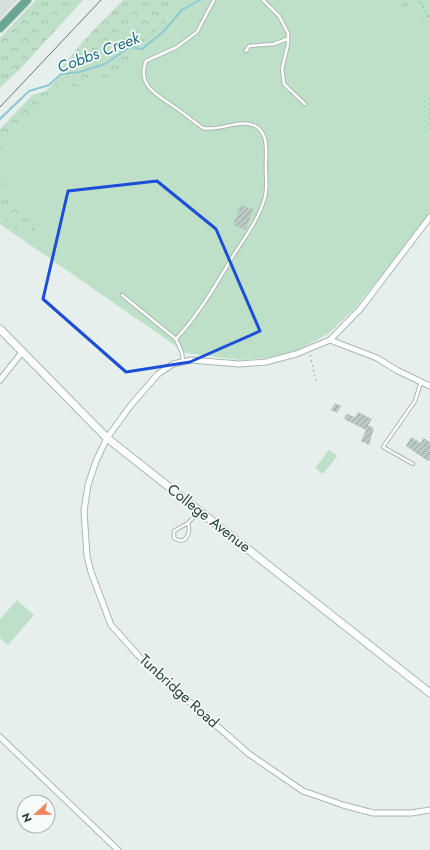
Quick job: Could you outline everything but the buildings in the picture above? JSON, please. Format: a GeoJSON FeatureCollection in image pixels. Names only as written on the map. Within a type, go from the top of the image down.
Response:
{"type":"FeatureCollection","features":[{"type":"Feature","properties":{"kind":"main road"},"geometry":{"type":"LineString","coordinates":[[0,28],[27,0]]}},
{"type":"Feature","properties":{"kind":"main road","name":"College Avenue"},"geometry":{"type":"LineString","coordinates":[[0,329],[107,438],[430,693]]}},
{"type":"Feature","properties":{"kind":"street"},"geometry":{"type":"LineString","coordinates":[[183,361],[254,364],[281,358],[309,349],[330,340],[361,308],[430,218]]}},
{"type":"Feature","properties":{"kind":"street"},"geometry":{"type":"LineString","coordinates":[[330,340],[377,358],[430,386]]}},
{"type":"Feature","properties":{"kind":"street"},"geometry":{"type":"LineString","coordinates":[[0,380],[23,351]]}},
{"type":"Feature","properties":{"kind":"street","name":"Tunbridge Road"},"geometry":{"type":"LineString","coordinates":[[183,361],[165,368],[154,377],[131,404],[107,438],[96,461],[88,485],[84,511],[87,556],[98,593],[111,625],[146,664],[249,754],[303,791],[343,805],[373,813],[430,810]]}},
{"type":"Feature","properties":{"kind":"street"},"geometry":{"type":"LineString","coordinates":[[0,738],[118,850]]}},
{"type":"Feature","properties":{"kind":"lane"},"geometry":{"type":"LineString","coordinates":[[176,339],[192,322],[255,222],[267,189],[266,144],[259,129],[255,126],[244,124],[210,130],[203,128],[154,94],[144,79],[143,69],[146,61],[177,47],[197,32],[214,0]]}},
{"type":"Feature","properties":{"kind":"lane"},"geometry":{"type":"LineString","coordinates":[[263,0],[279,16],[288,33],[282,69],[282,79],[284,84],[305,104]]}},
{"type":"Feature","properties":{"kind":"lane"},"geometry":{"type":"LineString","coordinates":[[246,51],[249,46],[281,43],[288,39]]}},
{"type":"Feature","properties":{"kind":"lane"},"geometry":{"type":"LineString","coordinates":[[122,295],[176,339],[181,349],[183,361]]}},
{"type":"Feature","properties":{"kind":"lane"},"geometry":{"type":"LineString","coordinates":[[412,464],[383,447],[414,401],[421,382]]}},
{"type":"Feature","properties":{"kind":"lane"},"geometry":{"type":"LineString","coordinates":[[188,523],[190,531],[188,537],[184,540],[178,541],[174,538],[174,531],[188,523],[199,511]]}},
{"type":"Feature","properties":{"kind":"path"},"geometry":{"type":"LineString","coordinates":[[420,2],[430,19]]}},
{"type":"Feature","properties":{"kind":"path"},"geometry":{"type":"LineString","coordinates":[[430,98],[430,130]]}},
{"type":"Feature","properties":{"kind":"path"},"geometry":{"type":"LineString","coordinates":[[309,349],[317,384]]}},
{"type":"Feature","properties":{"kind":"highlighted area"},"geometry":{"type":"Polygon","coordinates":[[[157,181],[216,229],[260,331],[190,362],[126,372],[43,299],[68,191],[157,181]]]}},
{"type":"Feature","properties":{"kind":"shaded area"},"geometry":{"type":"Polygon","coordinates":[[[0,0],[18,0],[0,19],[0,0]]]}},
{"type":"Feature","properties":{"kind":"green space"},"geometry":{"type":"Polygon","coordinates":[[[36,0],[83,0],[22,67],[0,88],[0,38],[36,0]]]}},
{"type":"Feature","properties":{"kind":"green space"},"geometry":{"type":"Polygon","coordinates":[[[123,0],[182,0],[169,18],[142,42],[133,38],[98,57],[61,68],[84,40],[123,0]]]}},
{"type":"Feature","properties":{"kind":"green space"},"geometry":{"type":"Polygon","coordinates":[[[134,0],[430,0],[430,215],[356,307],[328,334],[294,352],[266,358],[240,360],[186,353],[0,224],[0,138],[134,0]]]}},
{"type":"Feature","properties":{"kind":"green space"},"geometry":{"type":"Polygon","coordinates":[[[408,1],[420,5],[424,14],[423,22],[419,10],[414,6],[404,7],[397,12],[398,7],[408,1]]]}},
{"type":"Feature","properties":{"kind":"green space"},"geometry":{"type":"Polygon","coordinates":[[[134,53],[134,63],[100,81],[71,87],[51,99],[0,151],[0,129],[32,95],[48,90],[64,78],[95,73],[120,58],[134,53]]]}},
{"type":"Feature","properties":{"kind":"green space"},"geometry":{"type":"Polygon","coordinates":[[[0,177],[36,230],[31,237],[16,230],[0,213],[0,177]]]}},
{"type":"Feature","properties":{"kind":"green space"},"geometry":{"type":"Polygon","coordinates":[[[329,450],[337,456],[323,474],[315,468],[329,450]]]}},
{"type":"Feature","properties":{"kind":"green space"},"geometry":{"type":"Polygon","coordinates":[[[17,600],[34,615],[8,645],[0,638],[0,619],[17,600]]]}},
{"type":"Feature","properties":{"kind":"waterway","name":"Cobbs Creek"},"geometry":{"type":"LineString","coordinates":[[0,119],[29,91],[49,85],[61,74],[80,72],[105,64],[130,47],[142,49],[162,33],[182,10],[200,0]]}},
{"type":"Feature","properties":{"kind":"tram line"},"geometry":{"type":"LineString","coordinates":[[0,107],[101,0]]}}]}
